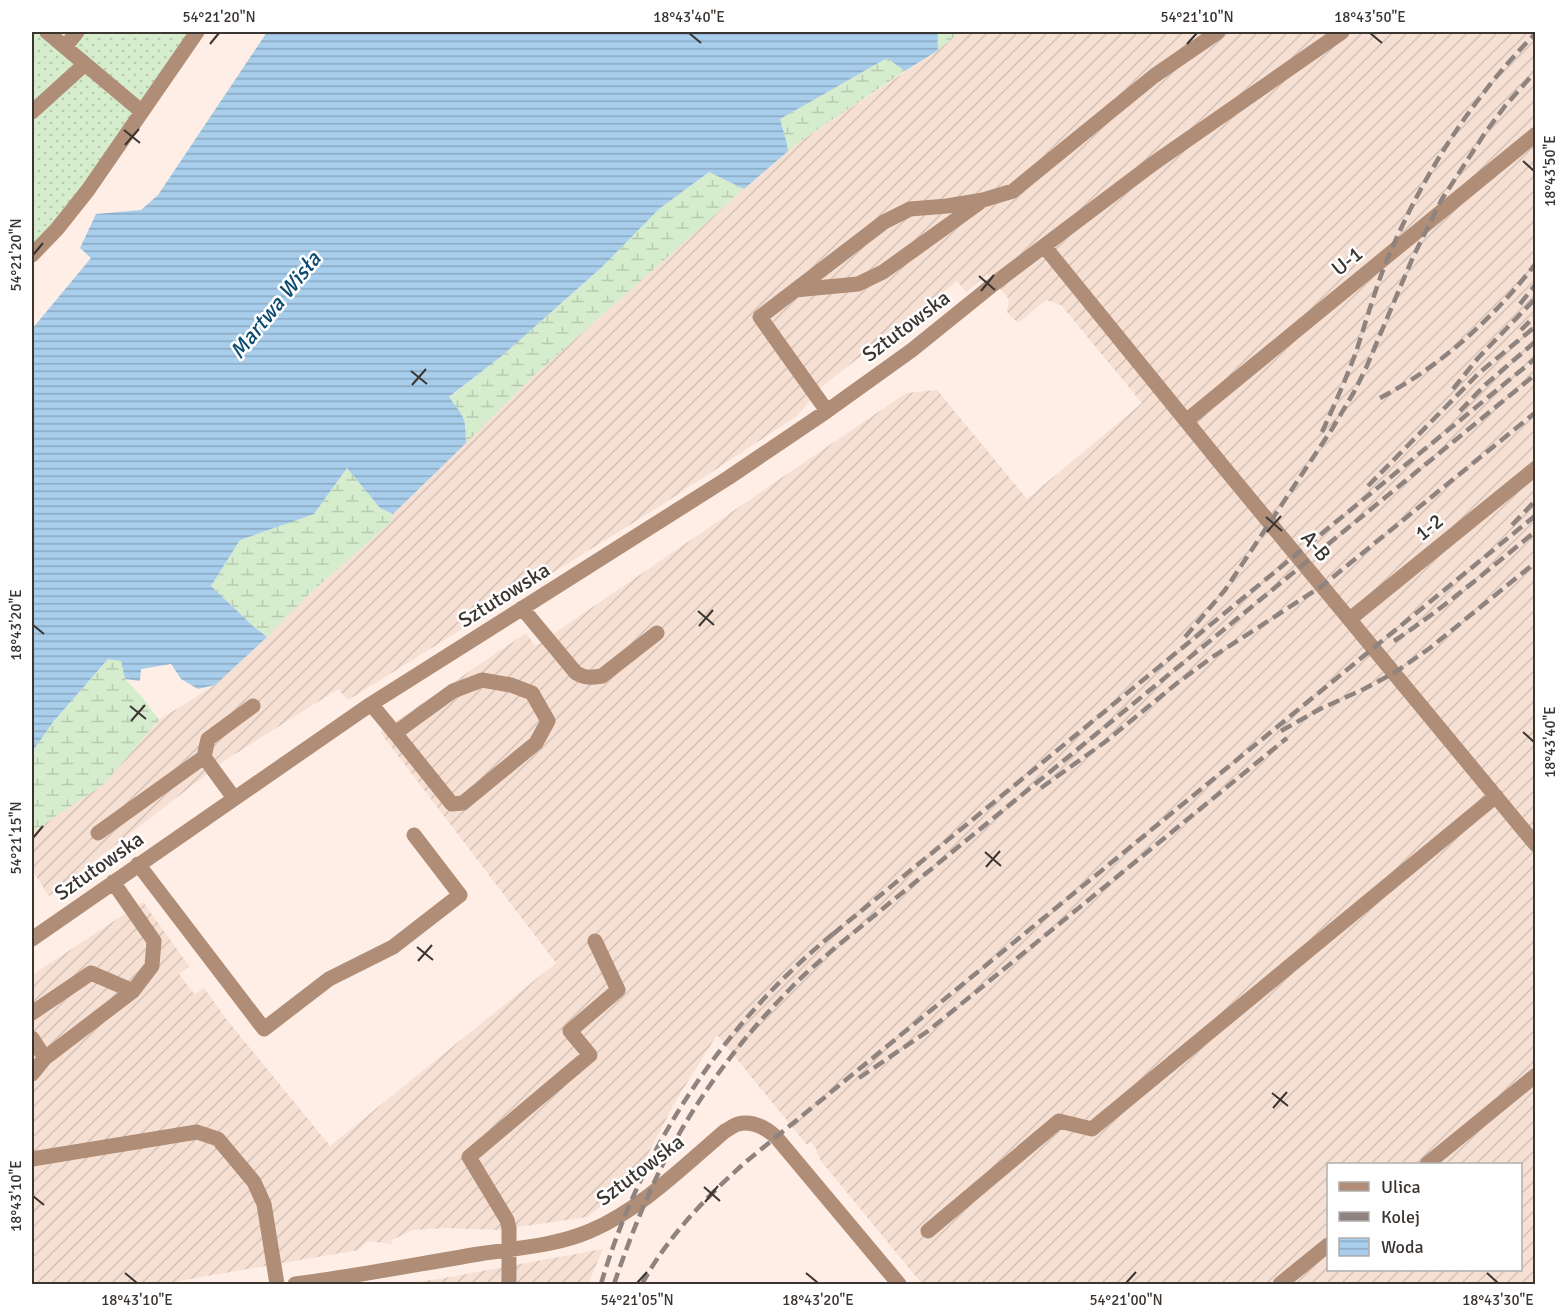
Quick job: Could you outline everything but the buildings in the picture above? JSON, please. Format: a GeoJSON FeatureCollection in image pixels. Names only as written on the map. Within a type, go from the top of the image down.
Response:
{"type":"FeatureCollection","features":[{"type":"Feature","properties":{"kind":"street"},"geometry":{"type":"LineString","coordinates":[[47,32],[141,111]]}},
{"type":"Feature","properties":{"kind":"street"},"geometry":{"type":"LineString","coordinates":[[65,47],[77,32]]}},
{"type":"Feature","properties":{"kind":"street"},"geometry":{"type":"LineString","coordinates":[[32,255],[70,213],[198,32]]}},
{"type":"Feature","properties":{"kind":"street"},"geometry":{"type":"LineString","coordinates":[[827,411],[760,317],[884,222],[910,209],[983,200],[1013,191],[1154,76],[1218,32]]}},
{"type":"Feature","properties":{"kind":"street","name":"Sztutowska"},"geometry":{"type":"LineString","coordinates":[[32,939],[371,704],[728,478],[827,411],[912,350],[995,283],[1155,163],[1342,32]]}},
{"type":"Feature","properties":{"kind":"street"},"geometry":{"type":"LineString","coordinates":[[32,112],[85,64]]}},
{"type":"Feature","properties":{"kind":"street","name":"U-1"},"geometry":{"type":"LineString","coordinates":[[1186,421],[1536,134]]}},
{"type":"Feature","properties":{"kind":"street"},"geometry":{"type":"LineString","coordinates":[[795,290],[858,284],[883,272],[983,200]]}},
{"type":"Feature","properties":{"kind":"street","name":"A-B"},"geometry":{"type":"LineString","coordinates":[[1044,246],[1186,421],[1533,838]]}},
{"type":"Feature","properties":{"kind":"street","name":"1-2"},"geometry":{"type":"LineString","coordinates":[[1350,619],[1536,468]]}},
{"type":"Feature","properties":{"kind":"street"},"geometry":{"type":"LineString","coordinates":[[522,608],[576,673],[584,678],[602,676],[657,633]]}},
{"type":"Feature","properties":{"kind":"street"},"geometry":{"type":"LineString","coordinates":[[371,704],[395,734],[452,804],[463,803],[536,743],[548,721],[532,693],[511,685],[482,680],[453,692],[395,734]]}},
{"type":"Feature","properties":{"kind":"street"},"geometry":{"type":"LineString","coordinates":[[98,833],[204,757],[208,739],[253,706]]}},
{"type":"Feature","properties":{"kind":"street"},"geometry":{"type":"LineString","coordinates":[[204,757],[234,798]]}},
{"type":"Feature","properties":{"kind":"street"},"geometry":{"type":"LineString","coordinates":[[928,1231],[1059,1121],[1092,1129],[1496,796]]}},
{"type":"Feature","properties":{"kind":"street"},"geometry":{"type":"LineString","coordinates":[[138,864],[264,1029],[329,980],[393,947],[460,895],[414,836]]}},
{"type":"Feature","properties":{"kind":"street"},"geometry":{"type":"LineString","coordinates":[[32,1074],[45,1058],[133,991],[152,966],[154,941],[113,882]]}},
{"type":"Feature","properties":{"kind":"street"},"geometry":{"type":"LineString","coordinates":[[509,1284],[507,1220],[469,1157],[590,1055],[570,1031],[618,990],[595,941]]}},
{"type":"Feature","properties":{"kind":"street"},"geometry":{"type":"LineString","coordinates":[[32,1013],[91,973],[133,991]]}},
{"type":"Feature","properties":{"kind":"street"},"geometry":{"type":"LineString","coordinates":[[32,1038],[45,1058]]}},
{"type":"Feature","properties":{"kind":"street"},"geometry":{"type":"LineString","coordinates":[[1428,1163],[1536,1075]]}},
{"type":"Feature","properties":{"kind":"street","name":"Sztutowska"},"geometry":{"type":"LineString","coordinates":[[295,1284],[555,1243],[591,1231],[648,1196],[725,1131],[738,1124],[752,1123],[766,1128],[776,1137],[899,1284]]}},
{"type":"Feature","properties":{"kind":"street"},"geometry":{"type":"LineString","coordinates":[[32,1159],[197,1132],[218,1139],[254,1182],[264,1204],[277,1284]]}},
{"type":"Feature","properties":{"kind":"street"},"geometry":{"type":"LineString","coordinates":[[1280,1284],[1327,1247]]}},
{"type":"Feature","properties":{"kind":"shaded area"},"geometry":{"type":"Polygon","coordinates":[[[960,32],[1535,32],[1535,1284],[922,1284],[821,1161],[811,1142],[807,1145],[717,1035],[675,1102],[633,1183],[587,1217],[498,1230],[447,1228],[413,1230],[392,1240],[391,1244],[368,1241],[358,1250],[161,1284],[32,1284],[32,975],[143,902],[189,966],[179,974],[194,994],[204,988],[227,1020],[330,1146],[556,963],[380,732],[526,633],[535,646],[540,643],[906,393],[937,390],[1027,499],[1142,403],[1061,305],[1046,300],[1018,323],[1007,312],[1009,299],[987,274],[966,292],[957,281],[820,388],[797,416],[657,508],[348,700],[338,689],[224,761],[49,896],[32,870],[32,832],[104,784],[159,720],[215,685],[307,596],[391,522],[393,514],[527,382],[799,142],[937,51],[960,32]]]}},
{"type":"Feature","properties":{"kind":"shaded area"},"geometry":{"type":"Polygon","coordinates":[[[603,1249],[588,1284],[404,1284],[444,1278],[603,1249]]]}},
{"type":"Feature","properties":{"kind":"green space"},"geometry":{"type":"Polygon","coordinates":[[[32,32],[202,32],[32,260],[32,32]]]}},
{"type":"Feature","properties":{"kind":"green space"},"geometry":{"type":"Polygon","coordinates":[[[937,32],[960,32],[937,51],[937,32]]]}},
{"type":"Feature","properties":{"kind":"green space"},"geometry":{"type":"Polygon","coordinates":[[[887,57],[905,71],[787,152],[780,119],[887,57]]]}},
{"type":"Feature","properties":{"kind":"green space"},"geometry":{"type":"Polygon","coordinates":[[[709,172],[744,189],[527,382],[466,443],[466,426],[449,398],[503,355],[603,266],[659,209],[709,172]]]}},
{"type":"Feature","properties":{"kind":"green space"},"geometry":{"type":"Polygon","coordinates":[[[347,468],[380,508],[393,514],[391,522],[307,596],[267,637],[211,586],[240,540],[314,514],[347,468]]]}},
{"type":"Feature","properties":{"kind":"green space"},"geometry":{"type":"Polygon","coordinates":[[[108,659],[121,661],[125,679],[159,720],[104,784],[32,832],[32,752],[53,722],[108,659]]]}},
{"type":"Feature","properties":{"kind":"water","name":"Martwa Wisła"},"geometry":{"type":"Polygon","coordinates":[[[267,32],[937,32],[938,36],[937,51],[905,71],[887,58],[780,119],[787,152],[744,189],[709,172],[659,209],[603,266],[503,355],[449,397],[463,418],[466,443],[393,514],[380,508],[347,468],[314,514],[240,540],[211,586],[267,637],[215,685],[198,689],[181,679],[171,664],[141,669],[140,681],[125,679],[121,661],[108,659],[53,722],[32,752],[32,329],[91,258],[80,248],[96,214],[141,210],[158,195],[267,32]]]}},
{"type":"Feature","properties":{"kind":"railway"},"geometry":{"type":"LineString","coordinates":[[1322,432],[1356,352],[1385,265],[1418,194],[1452,136],[1492,82],[1536,33]]}},
{"type":"Feature","properties":{"kind":"railway"},"geometry":{"type":"LineString","coordinates":[[1185,637],[1225,590],[1332,429],[1366,368],[1413,257],[1442,199],[1485,133],[1536,71]]}},
{"type":"Feature","properties":{"kind":"railway"},"geometry":{"type":"LineString","coordinates":[[1380,398],[1424,371],[1465,339],[1502,303],[1536,263]]}},
{"type":"Feature","properties":{"kind":"railway"},"geometry":{"type":"LineString","coordinates":[[1520,304],[1536,284]]}},
{"type":"Feature","properties":{"kind":"railway"},"geometry":{"type":"LineString","coordinates":[[1453,389],[1478,358],[1536,298]]}},
{"type":"Feature","properties":{"kind":"railway"},"geometry":{"type":"LineString","coordinates":[[1521,330],[1536,315]]}},
{"type":"Feature","properties":{"kind":"railway"},"geometry":{"type":"LineString","coordinates":[[1368,486],[1479,373],[1536,326]]}},
{"type":"Feature","properties":{"kind":"railway"},"geometry":{"type":"LineString","coordinates":[[1460,411],[1485,385],[1536,341]]}},
{"type":"Feature","properties":{"kind":"railway"},"geometry":{"type":"LineString","coordinates":[[833,934],[1536,358]]}},
{"type":"Feature","properties":{"kind":"railway"},"geometry":{"type":"LineString","coordinates":[[614,1284],[647,1198],[686,1121],[734,1052],[795,984],[836,947],[1536,374]]}},
{"type":"Feature","properties":{"kind":"railway"},"geometry":{"type":"LineString","coordinates":[[1041,788],[1105,742],[1211,658],[1322,586],[1536,412]]}},
{"type":"Feature","properties":{"kind":"railway"},"geometry":{"type":"LineString","coordinates":[[1512,525],[1536,500]]}},
{"type":"Feature","properties":{"kind":"railway"},"geometry":{"type":"LineString","coordinates":[[642,1284],[676,1233],[748,1160],[1536,515]]}},
{"type":"Feature","properties":{"kind":"railway"},"geometry":{"type":"LineString","coordinates":[[1394,641],[1449,602],[1536,531]]}},
{"type":"Feature","properties":{"kind":"railway"},"geometry":{"type":"LineString","coordinates":[[1281,731],[1394,673],[1430,648],[1536,562]]}},
{"type":"Feature","properties":{"kind":"railway"},"geometry":{"type":"LineString","coordinates":[[859,1078],[928,1031],[1287,738]]}},
{"type":"Feature","properties":{"kind":"railway"},"geometry":{"type":"LineString","coordinates":[[601,1284],[618,1233],[639,1183],[664,1135],[693,1089],[760,1003],[798,964],[839,929]]}}]}
